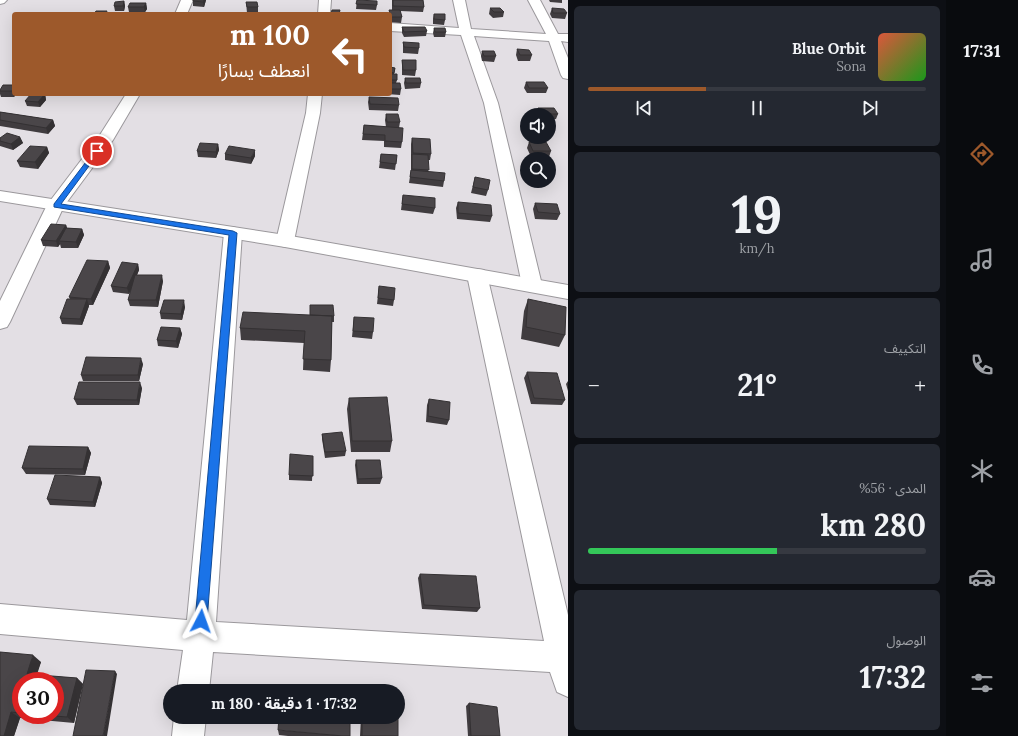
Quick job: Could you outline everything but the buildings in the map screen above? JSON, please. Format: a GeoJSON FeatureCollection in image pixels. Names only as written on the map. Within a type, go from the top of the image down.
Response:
{"type":"FeatureCollection","features":[{"type":"Feature","properties":{"kind":"street"},"geometry":{"type":"LineString","coordinates":[[182,12],[187,0]]}},
{"type":"Feature","properties":{"kind":"street"},"geometry":{"type":"LineString","coordinates":[[324,12],[325,0]]}},
{"type":"Feature","properties":{"kind":"street"},"geometry":{"type":"LineString","coordinates":[[459,0],[466,32],[491,103],[532,285]]}},
{"type":"Feature","properties":{"kind":"street"},"geometry":{"type":"LineString","coordinates":[[534,0],[554,38],[568,75]]}},
{"type":"Feature","properties":{"kind":"street"},"geometry":{"type":"LineString","coordinates":[[392,27],[508,36],[568,38]]}},
{"type":"Feature","properties":{"kind":"street"},"geometry":{"type":"LineString","coordinates":[[0,322],[56,205],[105,140],[132,96]]}},
{"type":"Feature","properties":{"kind":"street"},"geometry":{"type":"LineString","coordinates":[[285,241],[313,113],[315,96]]}},
{"type":"Feature","properties":{"kind":"street"},"geometry":{"type":"LineString","coordinates":[[0,196],[285,241],[568,292]]}},
{"type":"Feature","properties":{"kind":"street"},"geometry":{"type":"LineString","coordinates":[[194,684],[200,636],[233,233]]}},
{"type":"Feature","properties":{"kind":"street"},"geometry":{"type":"LineString","coordinates":[[0,619],[565,669],[477,275]]}},
{"type":"Feature","properties":{"kind":"street"},"geometry":{"type":"LineString","coordinates":[[188,736],[189,724]]}},
{"type":"Feature","properties":{"kind":"route"},"geometry":{"type":"LineString","coordinates":[[97,151],[56,205],[233,233],[201,621]]}}]}
